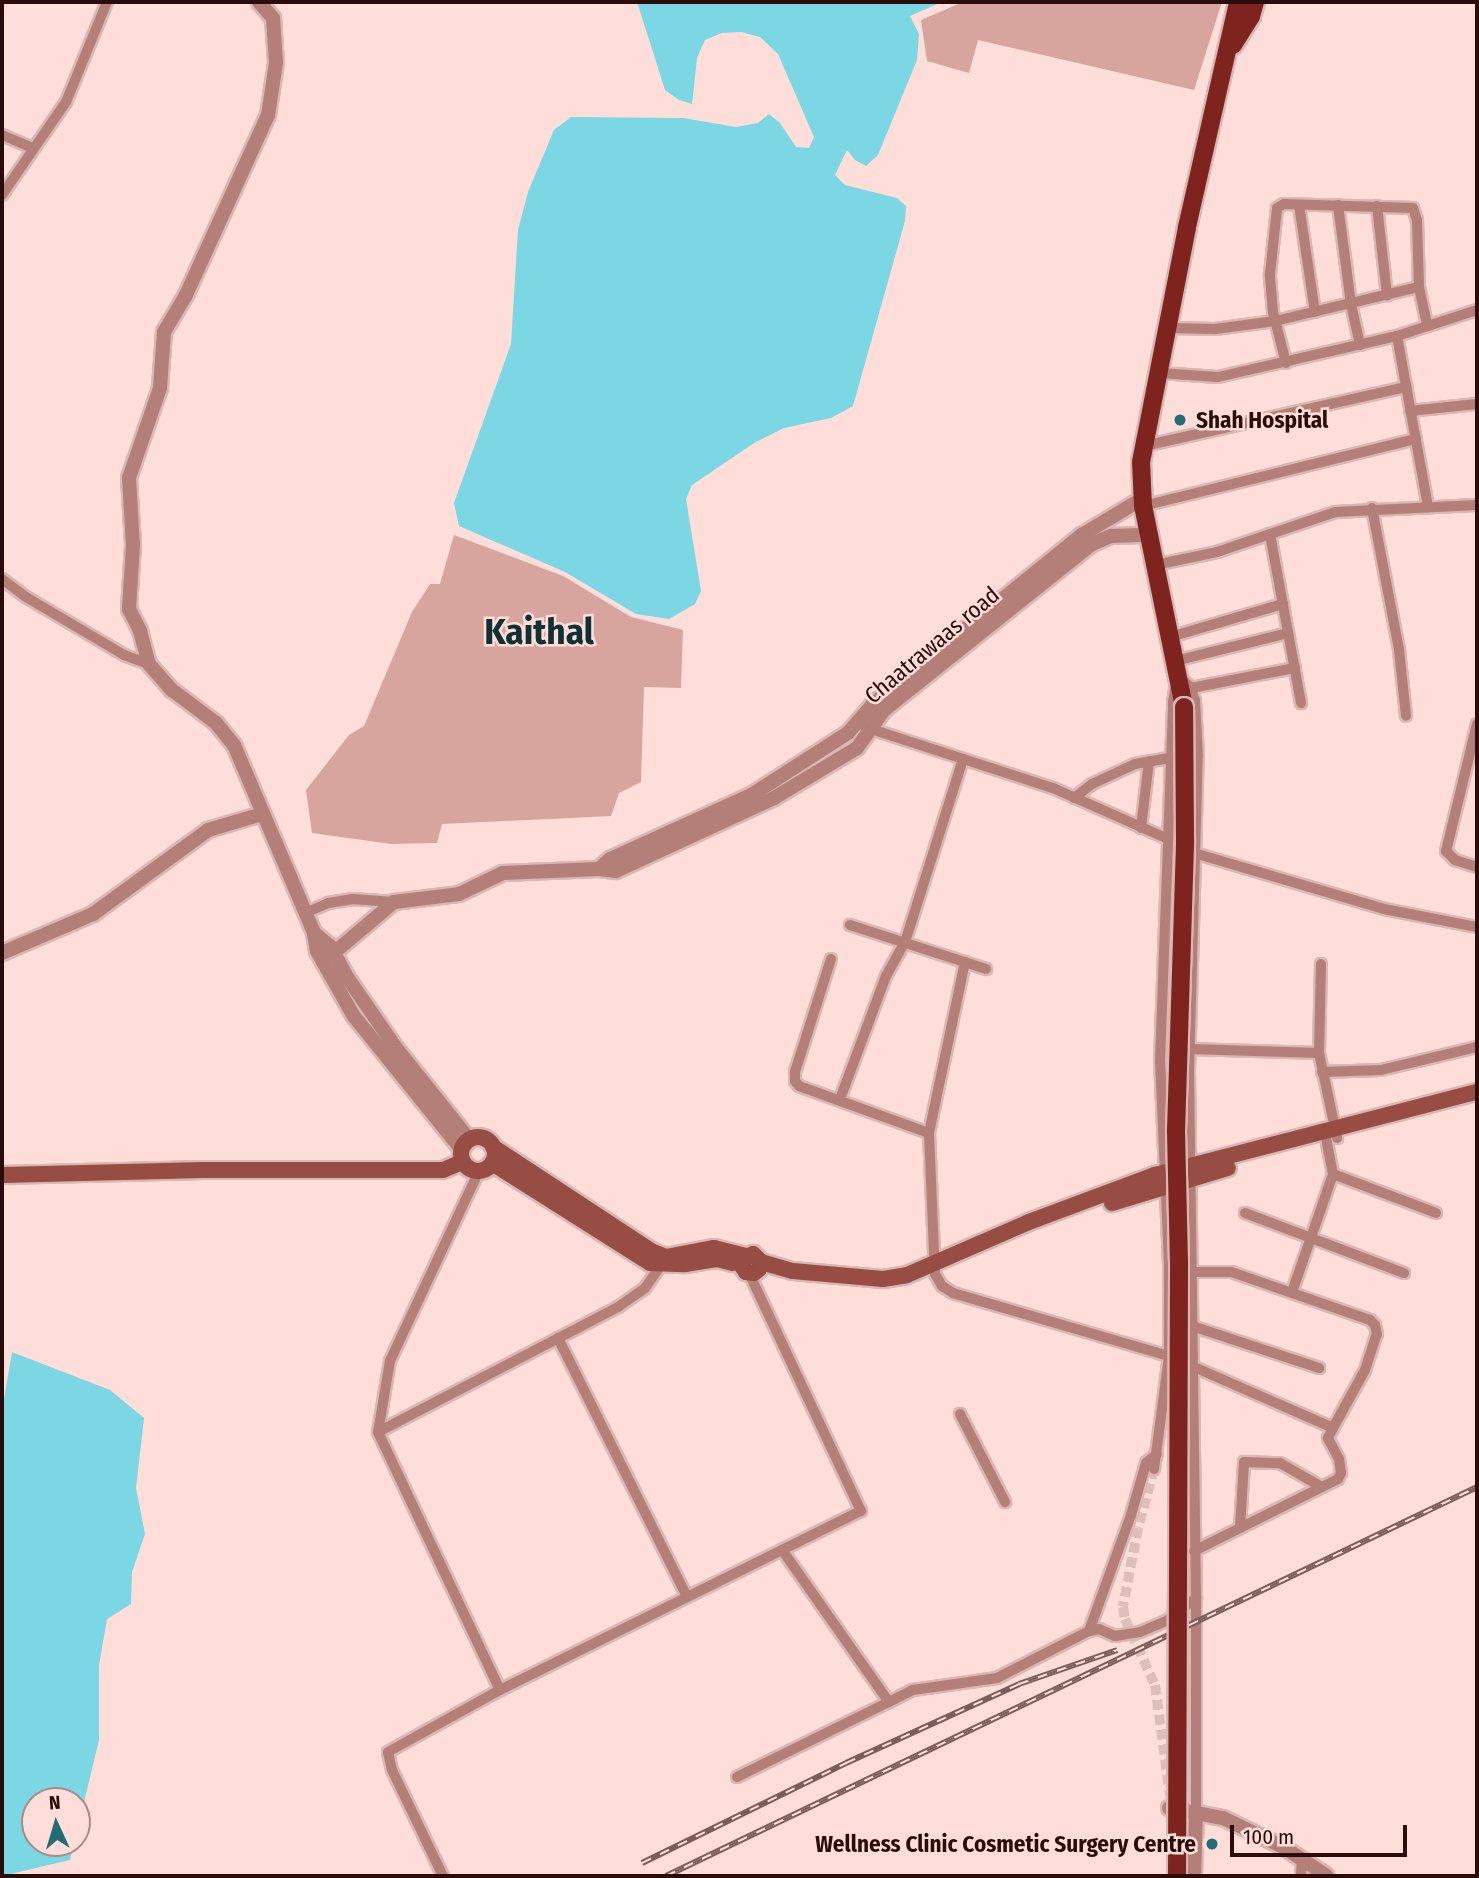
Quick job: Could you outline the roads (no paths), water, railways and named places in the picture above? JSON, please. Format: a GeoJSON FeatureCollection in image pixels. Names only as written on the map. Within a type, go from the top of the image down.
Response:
{"type":"FeatureCollection","features":[{"type":"Feature","properties":{"kind":"main road"},"geometry":{"type":"LineString","coordinates":[[1177,1876],[1179,1263],[1176,1131],[1185,840],[1184,707],[1181,675],[1170,637],[1142,503],[1141,462],[1187,227],[1229,53],[1238,2]]}},
{"type":"Feature","properties":{"kind":"main road"},"geometry":{"type":"LineString","coordinates":[[1229,53],[1251,16],[1255,2]]}},
{"type":"Feature","properties":{"kind":"main road"},"geometry":{"type":"LineString","coordinates":[[1331,1135],[1477,1091]]}},
{"type":"Feature","properties":{"kind":"main road"},"geometry":{"type":"LineString","coordinates":[[2,1175],[204,1170],[443,1170],[464,1150],[483,1138],[488,1160],[653,1252],[664,1261],[714,1248],[751,1266],[883,1279],[935,1268],[1189,1172],[1331,1135],[1477,1102]]}},
{"type":"Feature","properties":{"kind":"main road"},"geometry":{"type":"LineString","coordinates":[[464,1150],[472,1171],[488,1160]]}},
{"type":"Feature","properties":{"kind":"street"},"geometry":{"type":"LineString","coordinates":[[2,195],[66,102],[107,2]]}},
{"type":"Feature","properties":{"kind":"street"},"geometry":{"type":"LineString","coordinates":[[259,2],[273,18],[276,63],[268,115],[187,296],[164,332],[160,388],[129,478],[133,545],[129,609],[140,631],[149,664],[172,690],[216,723],[234,745],[304,913],[314,933],[331,947],[329,958],[353,1015],[464,1150]]}},
{"type":"Feature","properties":{"kind":"street"},"geometry":{"type":"LineString","coordinates":[[2,135],[32,148]]}},
{"type":"Feature","properties":{"kind":"street"},"geometry":{"type":"LineString","coordinates":[[1286,363],[1275,321],[1270,274],[1277,208],[1284,204],[1409,206],[1415,212],[1419,287],[1427,326]]}},
{"type":"Feature","properties":{"kind":"street"},"geometry":{"type":"LineString","coordinates":[[1299,205],[1315,313]]}},
{"type":"Feature","properties":{"kind":"street"},"geometry":{"type":"LineString","coordinates":[[1338,205],[1350,304],[1360,345]]}},
{"type":"Feature","properties":{"kind":"street"},"geometry":{"type":"LineString","coordinates":[[1377,206],[1387,295]]}},
{"type":"Feature","properties":{"kind":"street"},"geometry":{"type":"LineString","coordinates":[[1167,327],[1215,328],[1275,321],[1419,287]]}},
{"type":"Feature","properties":{"kind":"street"},"geometry":{"type":"LineString","coordinates":[[1159,373],[1218,377],[1397,336],[1477,310]]}},
{"type":"Feature","properties":{"kind":"street"},"geometry":{"type":"LineString","coordinates":[[1397,336],[1428,507]]}},
{"type":"Feature","properties":{"kind":"street"},"geometry":{"type":"LineString","coordinates":[[1144,446],[1406,387]]}},
{"type":"Feature","properties":{"kind":"street"},"geometry":{"type":"LineString","coordinates":[[1410,411],[1477,404]]}},
{"type":"Feature","properties":{"kind":"street"},"geometry":{"type":"LineString","coordinates":[[599,869],[610,859],[753,794],[848,733],[873,705],[921,664],[1082,535],[1142,503],[1416,439]]}},
{"type":"Feature","properties":{"kind":"street"},"geometry":{"type":"LineString","coordinates":[[1155,565],[1217,552],[1335,512],[1372,508],[1477,505]]}},
{"type":"Feature","properties":{"kind":"street"},"geometry":{"type":"LineString","coordinates":[[1372,508],[1399,650],[1406,716]]}},
{"type":"Feature","properties":{"kind":"street"},"geometry":{"type":"LineString","coordinates":[[1270,534],[1301,703]]}},
{"type":"Feature","properties":{"kind":"street","name":"Chaatrawaas road"},"geometry":{"type":"LineString","coordinates":[[394,902],[459,894],[503,873],[599,869],[616,872],[774,798],[857,748],[884,710],[1092,544],[1111,536],[1149,535]]}},
{"type":"Feature","properties":{"kind":"street"},"geometry":{"type":"LineString","coordinates":[[2,579],[26,597],[124,654],[149,664]]}},
{"type":"Feature","properties":{"kind":"street"},"geometry":{"type":"LineString","coordinates":[[1170,637],[1283,604]]}},
{"type":"Feature","properties":{"kind":"street"},"geometry":{"type":"LineString","coordinates":[[1181,675],[1288,633]]}},
{"type":"Feature","properties":{"kind":"street"},"geometry":{"type":"LineString","coordinates":[[1181,675],[1295,668]]}},
{"type":"Feature","properties":{"kind":"street"},"geometry":{"type":"LineString","coordinates":[[1154,1469],[1169,1356],[1160,1062],[1173,702],[1181,675]]}},
{"type":"Feature","properties":{"kind":"street"},"geometry":{"type":"LineString","coordinates":[[1181,675],[1195,701],[1198,757],[1189,1049],[1196,1598],[1194,1876]]}},
{"type":"Feature","properties":{"kind":"street"},"geometry":{"type":"LineString","coordinates":[[856,724],[1074,798],[1168,839]]}},
{"type":"Feature","properties":{"kind":"street"},"geometry":{"type":"LineString","coordinates":[[1477,724],[1446,851],[1455,860],[1477,867]]}},
{"type":"Feature","properties":{"kind":"street"},"geometry":{"type":"LineString","coordinates":[[1074,798],[1092,784],[1135,764],[1173,757]]}},
{"type":"Feature","properties":{"kind":"street"},"geometry":{"type":"LineString","coordinates":[[841,1099],[886,975],[905,942],[963,759]]}},
{"type":"Feature","properties":{"kind":"street"},"geometry":{"type":"LineString","coordinates":[[1141,828],[1149,761]]}},
{"type":"Feature","properties":{"kind":"street"},"geometry":{"type":"LineString","coordinates":[[2,953],[93,914],[208,830],[262,814]]}},
{"type":"Feature","properties":{"kind":"street"},"geometry":{"type":"LineString","coordinates":[[1194,853],[1384,909],[1477,927]]}},
{"type":"Feature","properties":{"kind":"street"},"geometry":{"type":"LineString","coordinates":[[304,913],[328,903],[352,899],[394,902]]}},
{"type":"Feature","properties":{"kind":"street"},"geometry":{"type":"LineString","coordinates":[[329,958],[394,902]]}},
{"type":"Feature","properties":{"kind":"street"},"geometry":{"type":"LineString","coordinates":[[850,925],[986,969]]}},
{"type":"Feature","properties":{"kind":"street"},"geometry":{"type":"LineString","coordinates":[[831,959],[794,1078],[799,1086],[929,1133]]}},
{"type":"Feature","properties":{"kind":"street"},"geometry":{"type":"LineString","coordinates":[[965,962],[929,1133],[935,1268],[942,1286],[953,1293],[1169,1356],[1333,1428]]}},
{"type":"Feature","properties":{"kind":"street"},"geometry":{"type":"LineString","coordinates":[[1292,1292],[1333,1174],[1331,1135],[1319,1053],[1321,964]]}},
{"type":"Feature","properties":{"kind":"street"},"geometry":{"type":"LineString","coordinates":[[1322,1072],[1381,1070],[1477,1047]]}},
{"type":"Feature","properties":{"kind":"street"},"geometry":{"type":"LineString","coordinates":[[1189,1049],[1319,1053]]}},
{"type":"Feature","properties":{"kind":"street"},"geometry":{"type":"LineString","coordinates":[[488,1160],[390,1361],[378,1432],[500,1690]]}},
{"type":"Feature","properties":{"kind":"street"},"geometry":{"type":"LineString","coordinates":[[1333,1174],[1436,1213]]}},
{"type":"Feature","properties":{"kind":"street"},"geometry":{"type":"LineString","coordinates":[[1245,1213],[1312,1236],[1404,1273]]}},
{"type":"Feature","properties":{"kind":"street"},"geometry":{"type":"LineString","coordinates":[[378,1432],[618,1307],[645,1288],[664,1261]]}},
{"type":"Feature","properties":{"kind":"street"},"geometry":{"type":"LineString","coordinates":[[443,1876],[392,1770],[388,1752],[500,1690],[861,1511],[751,1266]]}},
{"type":"Feature","properties":{"kind":"street"},"geometry":{"type":"LineString","coordinates":[[1191,1272],[1231,1272],[1370,1320],[1377,1328],[1365,1370],[1328,1438],[1339,1459],[1338,1479],[1194,1551]]}},
{"type":"Feature","properties":{"kind":"street"},"geometry":{"type":"LineString","coordinates":[[1192,1325],[1318,1368]]}},
{"type":"Feature","properties":{"kind":"street"},"geometry":{"type":"LineString","coordinates":[[558,1338],[687,1597]]}},
{"type":"Feature","properties":{"kind":"street"},"geometry":{"type":"LineString","coordinates":[[960,1414],[1005,1502]]}},
{"type":"Feature","properties":{"kind":"street"},"geometry":{"type":"LineString","coordinates":[[1089,1631],[1131,1515],[1146,1463],[1157,1454]]}},
{"type":"Feature","properties":{"kind":"street"},"geometry":{"type":"LineString","coordinates":[[1240,1528],[1244,1462],[1280,1463],[1320,1486]]}},
{"type":"Feature","properties":{"kind":"street"},"geometry":{"type":"LineString","coordinates":[[782,1550],[889,1702]]}},
{"type":"Feature","properties":{"kind":"street"},"geometry":{"type":"LineString","coordinates":[[737,1777],[913,1690],[997,1678],[1089,1631],[1099,1629],[1115,1636],[1140,1632],[1168,1620],[1196,1598]]}},
{"type":"Feature","properties":{"kind":"street"},"geometry":{"type":"LineString","coordinates":[[1168,1876],[1170,1802],[1223,1818],[1303,1859],[1327,1876]]}},
{"type":"Feature","properties":{"kind":"street"},"geometry":{"type":"LineString","coordinates":[[1301,1876],[1303,1859]]}},
{"type":"Feature","properties":{"kind":"water"},"geometry":{"type":"Polygon","coordinates":[[[637,2],[942,2],[910,16],[919,34],[917,60],[878,155],[866,166],[855,160],[847,150],[835,175],[845,185],[897,198],[906,206],[905,221],[853,406],[831,418],[784,428],[754,443],[692,485],[686,499],[701,591],[695,604],[669,619],[636,614],[565,572],[459,526],[454,503],[511,344],[518,230],[528,192],[554,130],[571,117],[683,118],[736,127],[758,123],[769,114],[780,123],[796,147],[809,148],[814,137],[778,54],[760,37],[741,32],[722,33],[705,40],[697,58],[692,104],[679,100],[665,90],[637,2]]]}},
{"type":"Feature","properties":{"kind":"water"},"geometry":{"type":"Polygon","coordinates":[[[12,1352],[110,1390],[144,1418],[136,1488],[145,1534],[132,1572],[131,1604],[107,1619],[99,1665],[99,1740],[88,1787],[21,1787],[21,1857],[71,1857],[70,1860],[2,1876],[2,1411],[12,1352]]]}},
{"type":"Feature","properties":{"kind":"tunnel"},"geometry":{"type":"LineString","coordinates":[[1154,1469],[1138,1528],[1123,1607],[1125,1619],[1155,1685],[1170,1796]]}},
{"type":"Feature","properties":{"kind":"railway"},"geometry":{"type":"LineString","coordinates":[[666,1876],[1477,1487]]}},
{"type":"Feature","properties":{"kind":"railway"},"geometry":{"type":"LineString","coordinates":[[642,1863],[846,1763],[1019,1684],[1117,1650]]}},
{"type":"Feature","properties":{"kind":"place","name":"Shah Hospital"},"geometry":{"type":"Point","coordinates":[1180,420]}},
{"type":"Feature","properties":{"kind":"place","name":"Wellness Clinic Cosmetic Surgery Centre"},"geometry":{"type":"Point","coordinates":[1212,1844]}},
{"type":"Feature","properties":{"kind":"district","name":"Kaithal"},"geometry":{"type":"Point","coordinates":[539,632]}}]}
